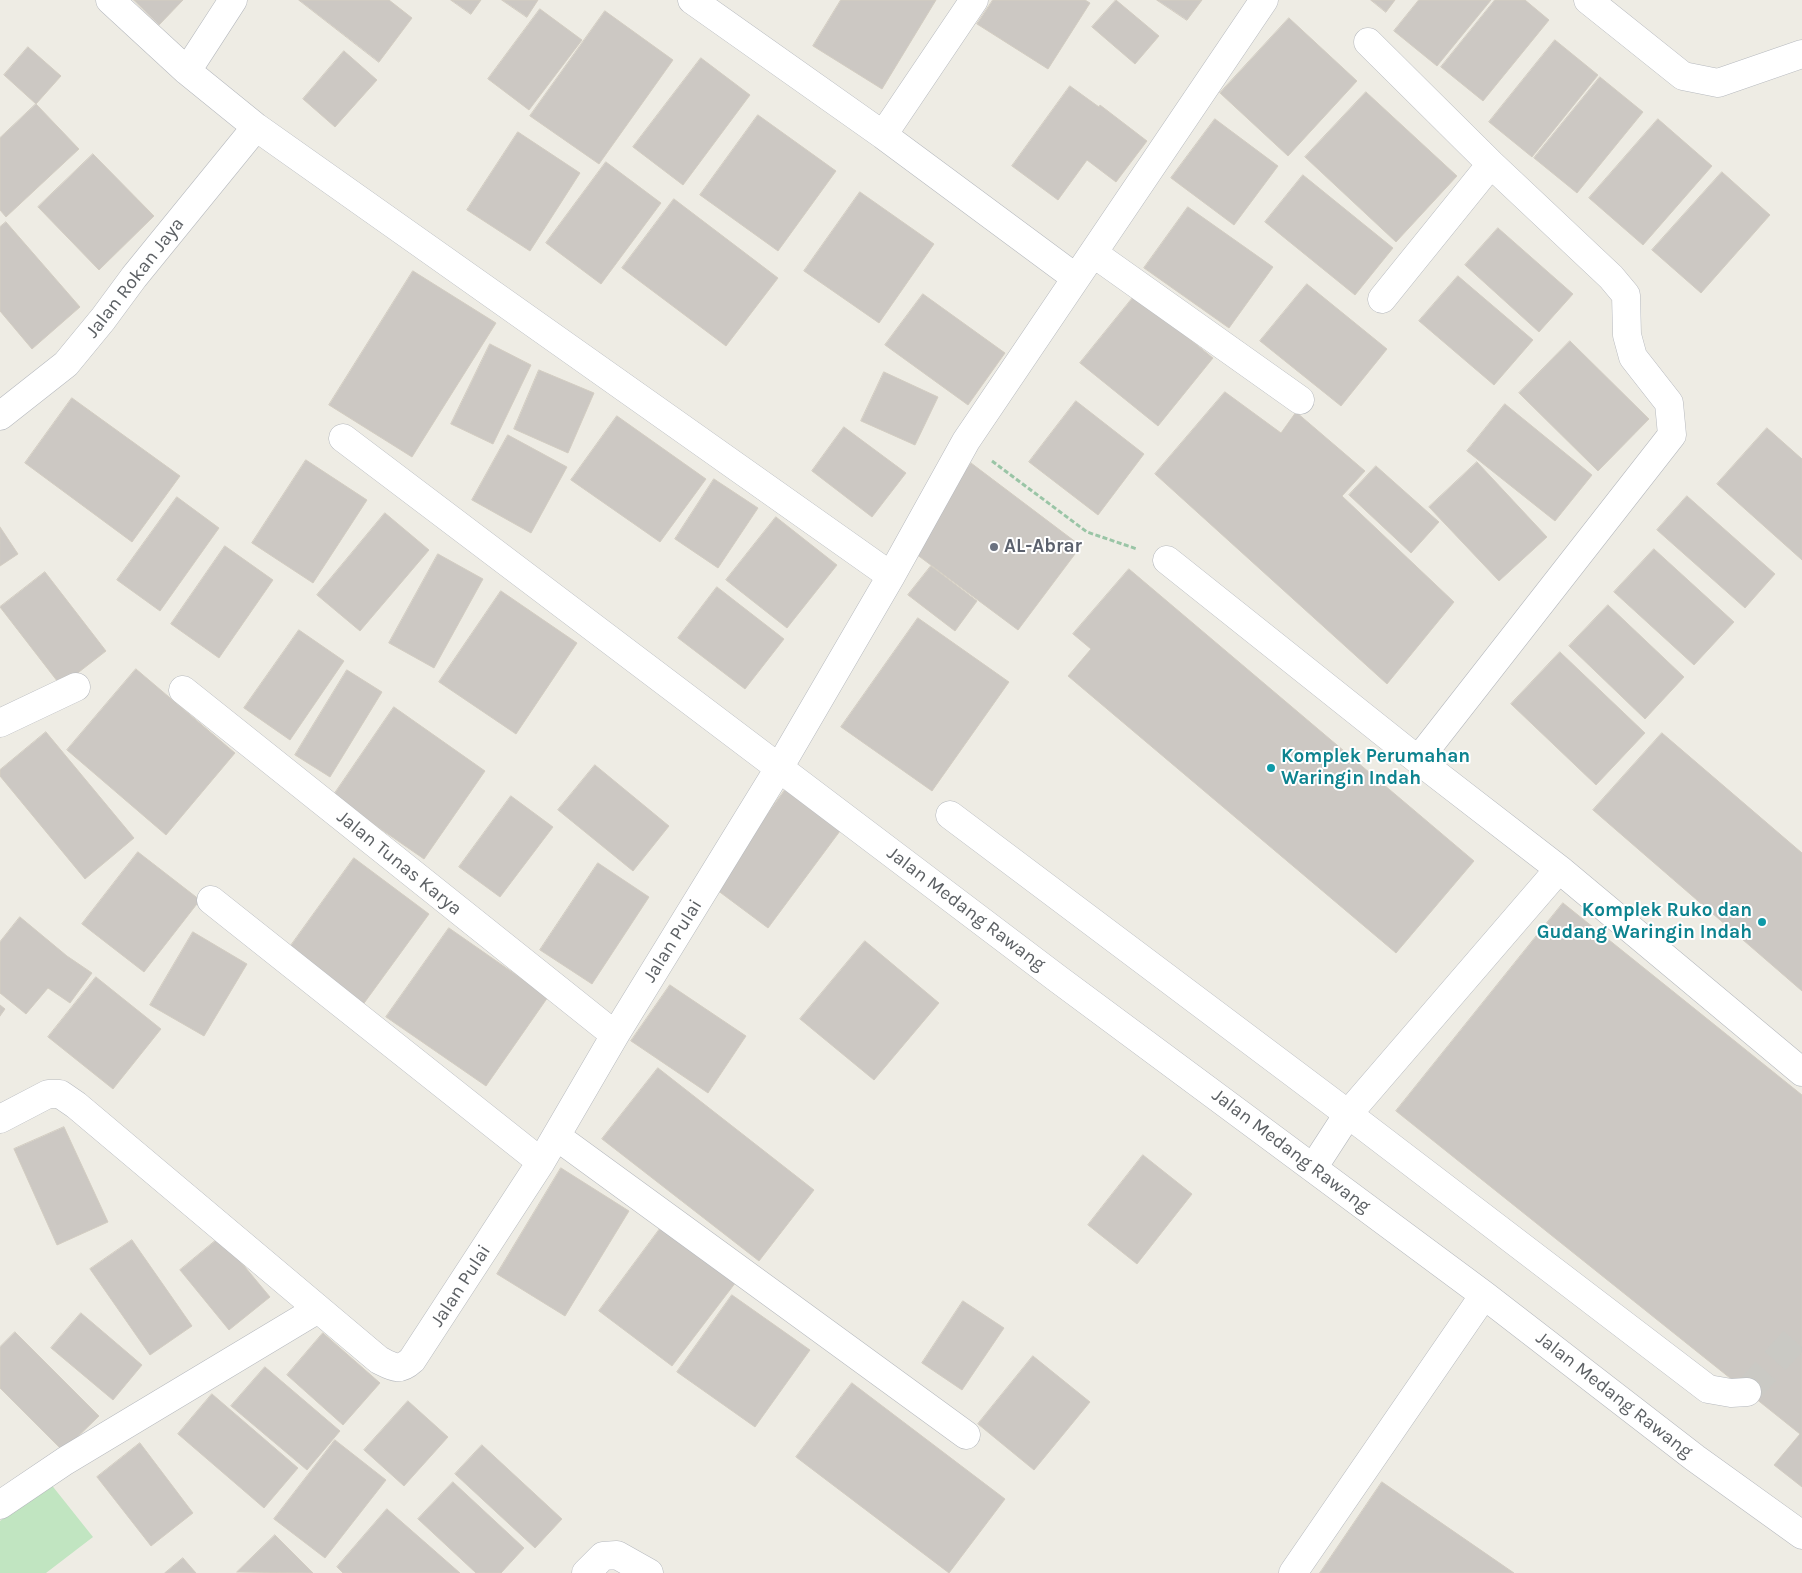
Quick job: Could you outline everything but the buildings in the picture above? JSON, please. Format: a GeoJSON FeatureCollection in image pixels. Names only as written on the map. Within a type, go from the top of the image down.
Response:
{"type":"FeatureCollection","features":[{"type":"Feature","properties":{"kind":"street"},"geometry":{"type":"LineString","coordinates":[[110,0],[187,71],[256,127],[890,576]]}},
{"type":"Feature","properties":{"kind":"street"},"geometry":{"type":"LineString","coordinates":[[187,71],[233,0]]}},
{"type":"Feature","properties":{"kind":"street"},"geometry":{"type":"LineString","coordinates":[[692,0],[884,135],[1076,278]]}},
{"type":"Feature","properties":{"kind":"street"},"geometry":{"type":"LineString","coordinates":[[884,135],[974,0]]}},
{"type":"Feature","properties":{"kind":"street","name":"Jalan Pulai"},"geometry":{"type":"LineString","coordinates":[[0,1120],[48,1094],[60,1094],[379,1360],[395,1368],[405,1367],[412,1360],[541,1162],[615,1035],[779,768],[966,441],[1264,0]]}},
{"type":"Feature","properties":{"kind":"street"},"geometry":{"type":"LineString","coordinates":[[1588,0],[1683,76],[1718,83],[1802,54]]}},
{"type":"Feature","properties":{"kind":"street"},"geometry":{"type":"LineString","coordinates":[[1368,42],[1491,164],[1611,277],[1626,295],[1627,335],[1633,357],[1669,403],[1672,436],[1418,760]]}},
{"type":"Feature","properties":{"kind":"street","name":"Jalan Rokan Jaya"},"geometry":{"type":"LineString","coordinates":[[0,416],[66,364],[256,127]]}},
{"type":"Feature","properties":{"kind":"street"},"geometry":{"type":"LineString","coordinates":[[1382,299],[1491,164]]}},
{"type":"Feature","properties":{"kind":"street"},"geometry":{"type":"LineString","coordinates":[[1093,252],[1300,400]]}},
{"type":"Feature","properties":{"kind":"street","name":"Jalan Medang Rawang"},"geometry":{"type":"LineString","coordinates":[[343,438],[1058,979],[1484,1295],[1695,1458],[1802,1535]]}},
{"type":"Feature","properties":{"kind":"street"},"geometry":{"type":"LineString","coordinates":[[1167,560],[1418,760],[1559,869],[1802,1072]]}},
{"type":"Feature","properties":{"kind":"street"},"geometry":{"type":"LineString","coordinates":[[0,723],[76,687]]}},
{"type":"Feature","properties":{"kind":"street","name":"Jalan Tunas Karya"},"geometry":{"type":"LineString","coordinates":[[183,690],[615,1035]]}},
{"type":"Feature","properties":{"kind":"street"},"geometry":{"type":"LineString","coordinates":[[950,815],[1348,1114],[1708,1389],[1731,1393],[1747,1392]]}},
{"type":"Feature","properties":{"kind":"street"},"geometry":{"type":"LineString","coordinates":[[1313,1168],[1348,1114],[1559,869]]}},
{"type":"Feature","properties":{"kind":"street"},"geometry":{"type":"LineString","coordinates":[[211,900],[541,1162]]}},
{"type":"Feature","properties":{"kind":"street"},"geometry":{"type":"LineString","coordinates":[[556,1136],[966,1435]]}},
{"type":"Feature","properties":{"kind":"street"},"geometry":{"type":"LineString","coordinates":[[1293,1573],[1484,1295]]}},
{"type":"Feature","properties":{"kind":"street"},"geometry":{"type":"LineString","coordinates":[[0,1504],[65,1461],[318,1310]]}},
{"type":"Feature","properties":{"kind":"street"},"geometry":{"type":"LineString","coordinates":[[586,1573],[603,1556],[617,1555],[649,1573]]}},
{"type":"Feature","properties":{"kind":"path"},"geometry":{"type":"LineString","coordinates":[[966,441],[1087,532],[1167,560]]}},
{"type":"Feature","properties":{"kind":"green space"},"geometry":{"type":"Polygon","coordinates":[[[50,1483],[93,1537],[46,1573],[0,1573],[0,1521],[50,1483]]]}},
{"type":"Feature","properties":{"kind":"tunnel"},"geometry":{"type":"LineString","coordinates":[[1747,1392],[1802,1331]]}},
{"type":"Feature","properties":{"kind":"place","name":"AL-Abrar"},"geometry":{"type":"Point","coordinates":[994,547]}},
{"type":"Feature","properties":{"kind":"place","name":"Komplek Perumahan Waringin Indah"},"geometry":{"type":"Point","coordinates":[1271,768]}},
{"type":"Feature","properties":{"kind":"place","name":"Komplek Ruko dan Gudang Waringin Indah"},"geometry":{"type":"Point","coordinates":[1762,922]}}]}
